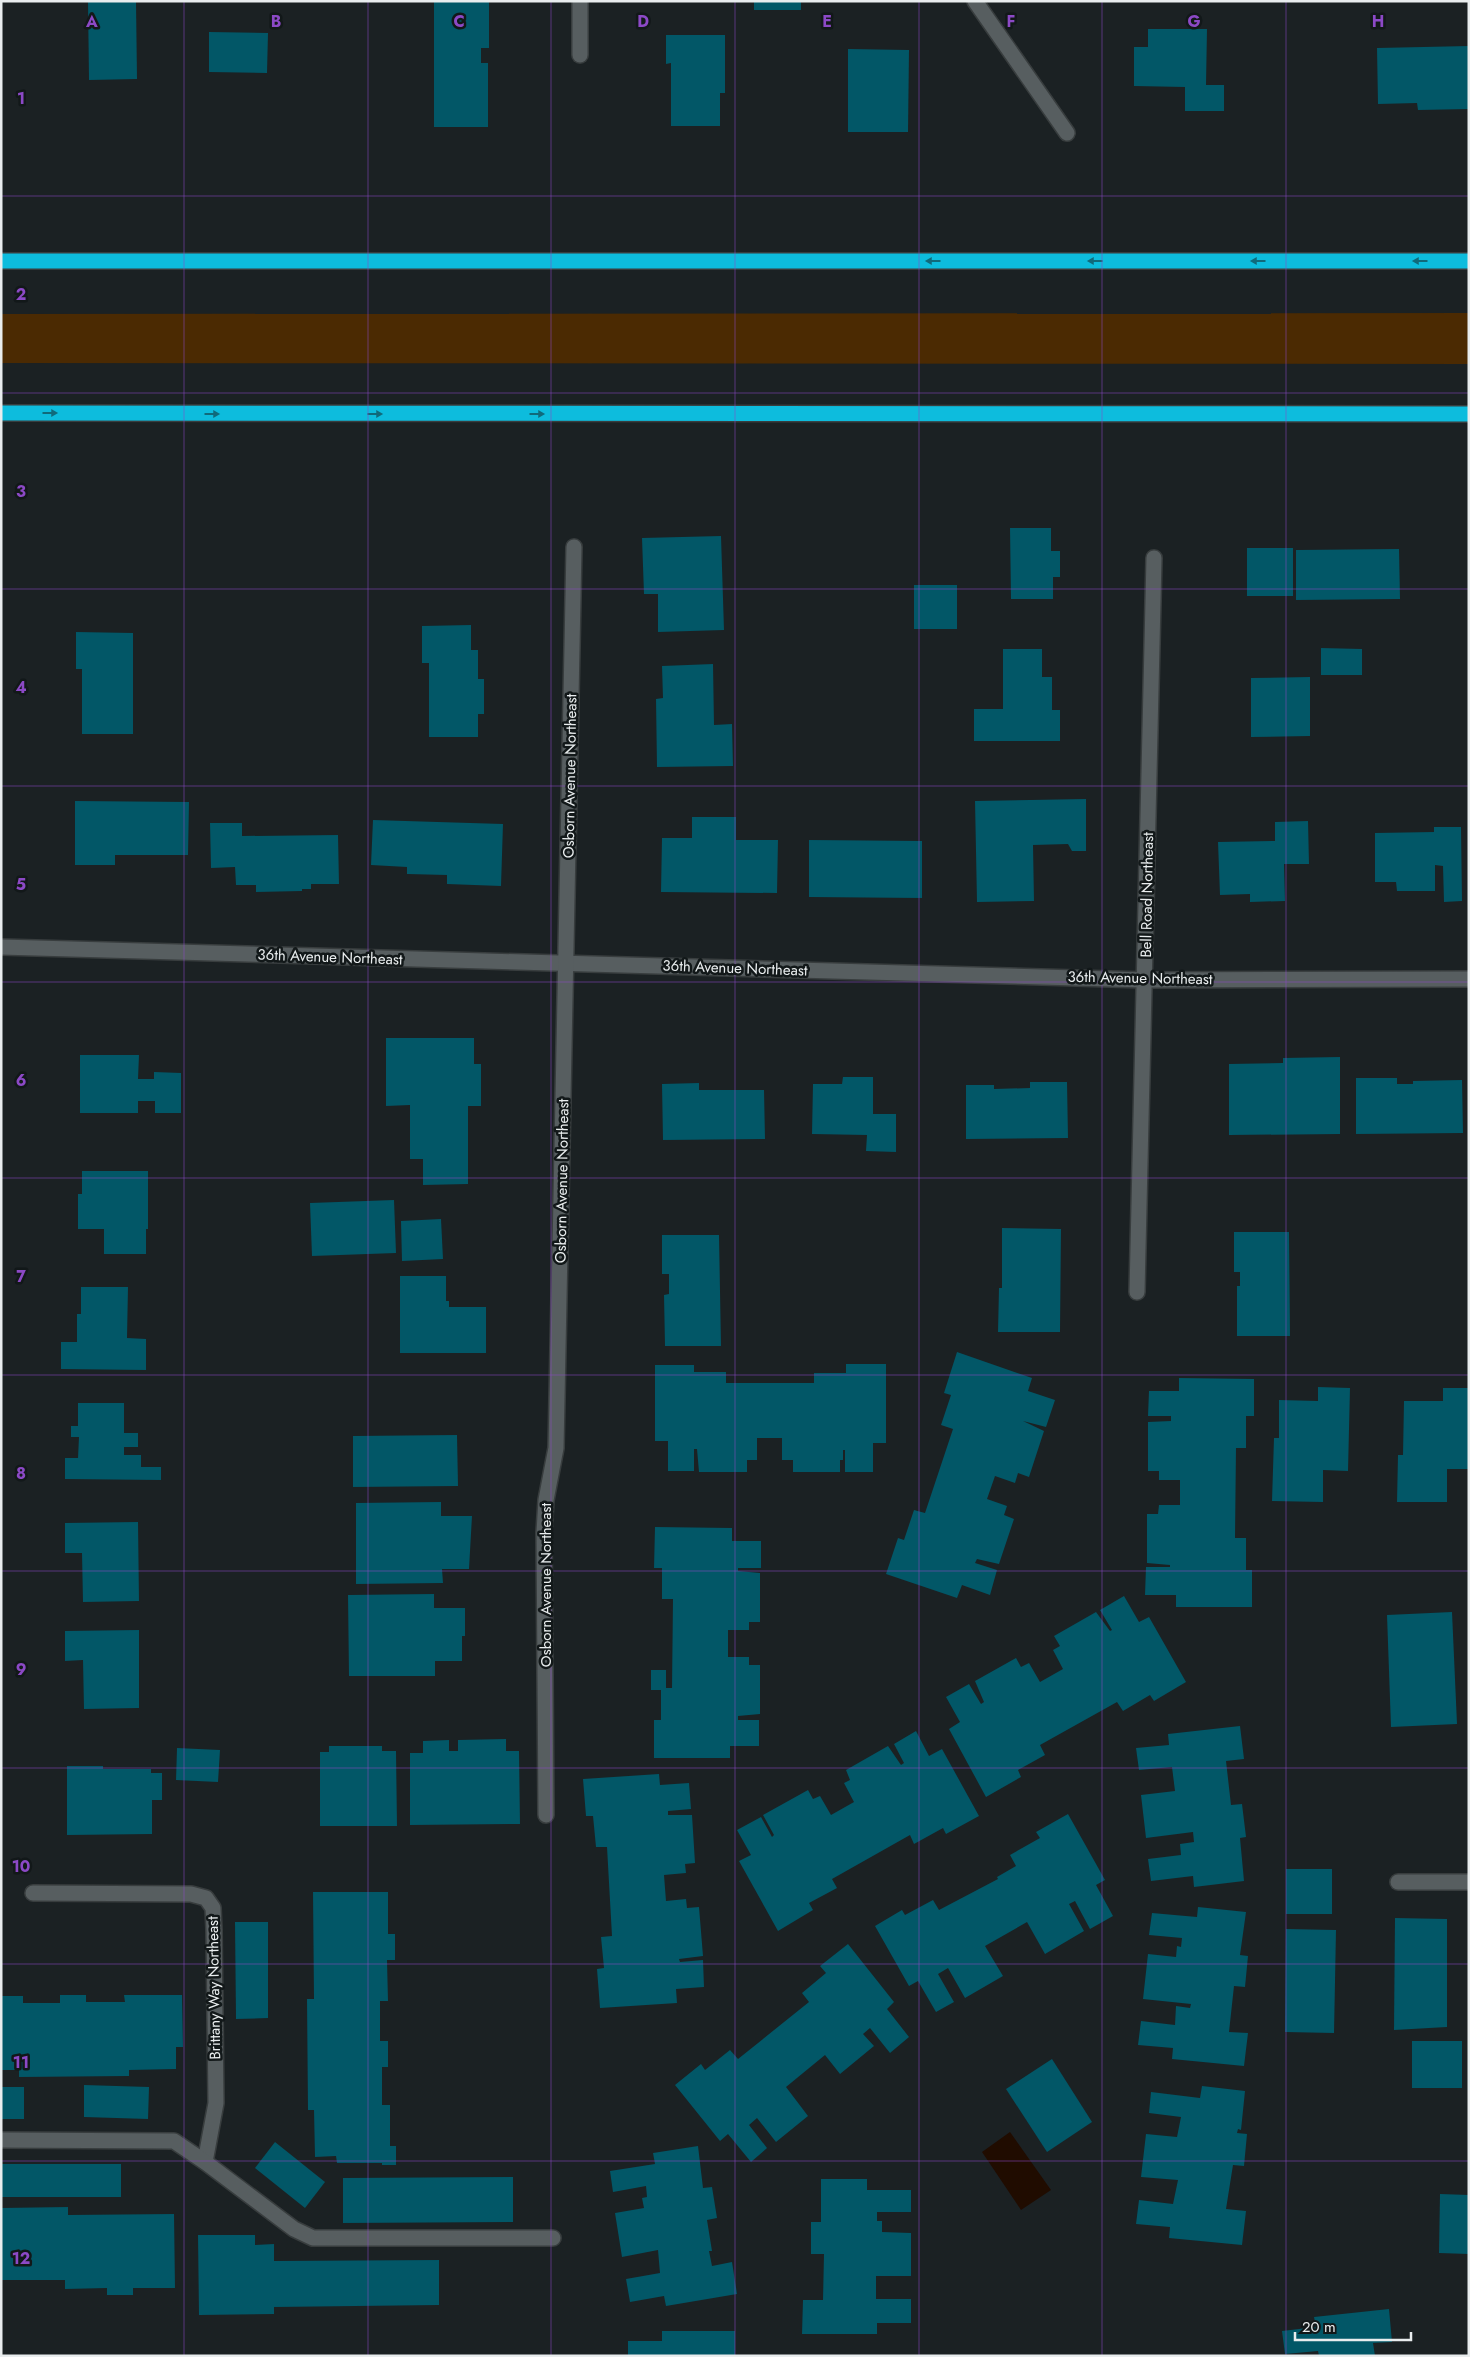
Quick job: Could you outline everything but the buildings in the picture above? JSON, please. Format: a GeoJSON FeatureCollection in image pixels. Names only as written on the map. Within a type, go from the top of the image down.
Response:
{"type":"FeatureCollection","features":[{"type":"Feature","properties":{"kind":"highway"},"geometry":{"type":"LineString","coordinates":[[1,261],[1469,261]]}},
{"type":"Feature","properties":{"kind":"highway"},"geometry":{"type":"LineString","coordinates":[[1,413],[1469,414]]}},
{"type":"Feature","properties":{"kind":"street"},"geometry":{"type":"LineString","coordinates":[[580,1],[580,55]]}},
{"type":"Feature","properties":{"kind":"street"},"geometry":{"type":"LineString","coordinates":[[975,1],[1067,133]]}},
{"type":"Feature","properties":{"kind":"street","name":"Osborn Avenue Northeast"},"geometry":{"type":"LineString","coordinates":[[546,1815],[544,1532],[546,1500],[556,1448],[574,547]]}},
{"type":"Feature","properties":{"kind":"street","name":"Bell Road Northeast"},"geometry":{"type":"LineString","coordinates":[[1137,1292],[1154,558]]}},
{"type":"Feature","properties":{"kind":"street","name":"36th Avenue Northeast"},"geometry":{"type":"LineString","coordinates":[[1,947],[1145,980],[1469,979]]}},
{"type":"Feature","properties":{"kind":"street"},"geometry":{"type":"LineString","coordinates":[[1398,1882],[1469,1882]]}},
{"type":"Feature","properties":{"kind":"street","name":"Brittany Way Northeast"},"geometry":{"type":"LineString","coordinates":[[33,1893],[191,1894],[206,1898],[213,1908],[216,2103],[205,2162]]}},
{"type":"Feature","properties":{"kind":"street"},"geometry":{"type":"LineString","coordinates":[[1,2140],[174,2141],[294,2229],[313,2238],[553,2238]]}},
{"type":"Feature","properties":{"kind":"shaded area"},"geometry":{"type":"Polygon","coordinates":[[[1469,313],[1469,364],[1,363],[1,314],[1469,313]]]}},
{"type":"Feature","properties":{"kind":"shaded area"},"geometry":{"type":"Polygon","coordinates":[[[1010,2132],[1051,2190],[1021,2210],[982,2152],[1010,2132]]]}}]}
